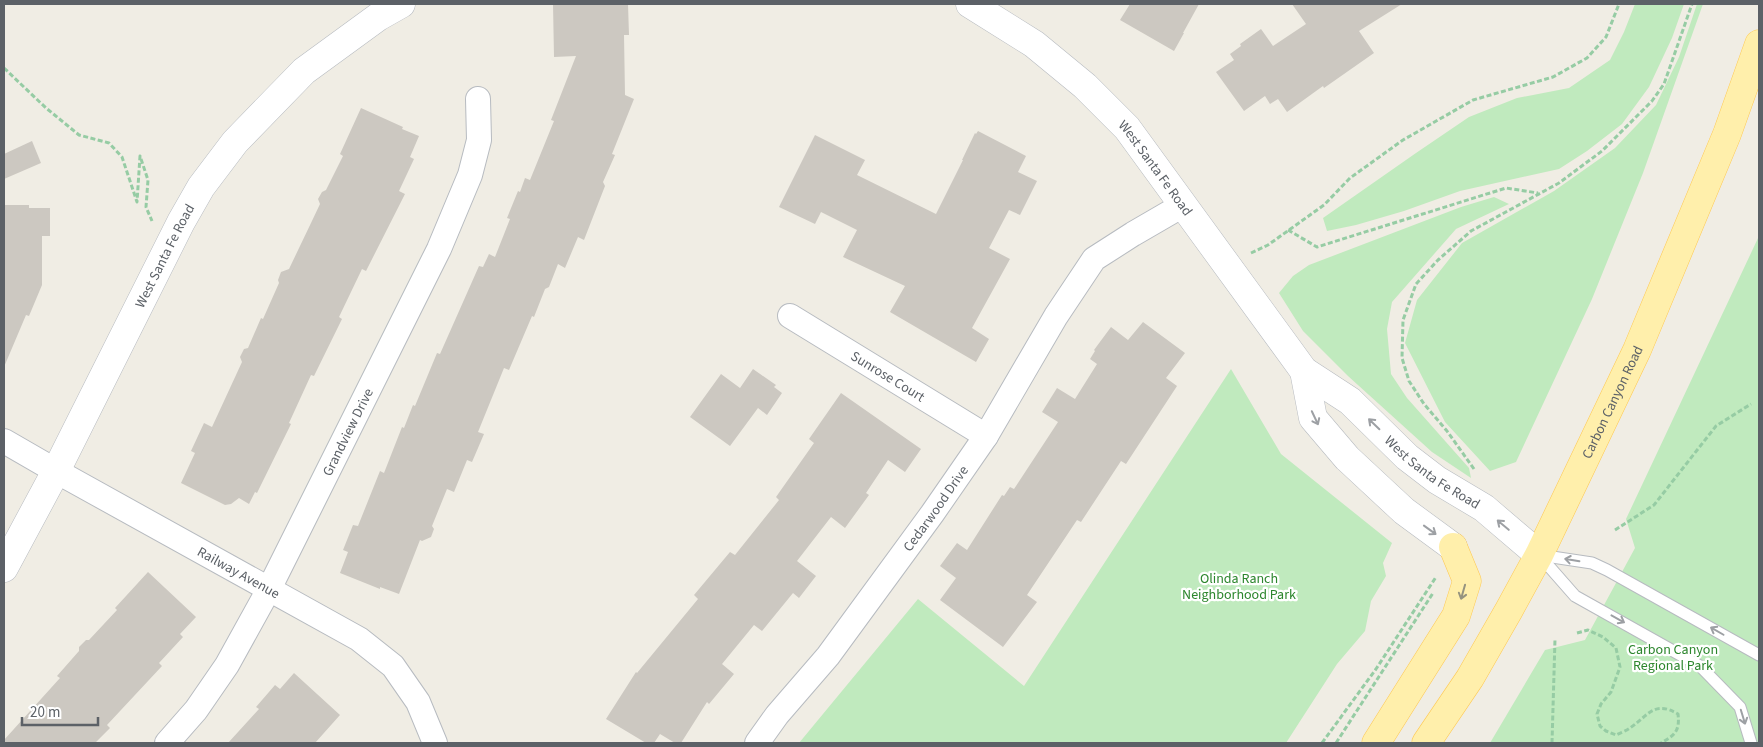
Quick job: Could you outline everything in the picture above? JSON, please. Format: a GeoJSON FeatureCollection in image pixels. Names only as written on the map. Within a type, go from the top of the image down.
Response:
{"type":"FeatureCollection","features":[{"type":"Feature","properties":{"kind":"main road","name":"Carbon Canyon Road"},"geometry":{"type":"LineString","coordinates":[[1426,743],[1470,678],[1539,555],[1636,350],[1727,134],[1759,44]]}},
{"type":"Feature","properties":{"kind":"main road"},"geometry":{"type":"LineString","coordinates":[[1376,743],[1456,616],[1467,581],[1453,547]]}},
{"type":"Feature","properties":{"kind":"street","name":"West Santa Fe Road"},"geometry":{"type":"LineString","coordinates":[[4,568],[56,471],[176,231],[201,187],[235,142],[304,71],[378,17],[401,4]]}},
{"type":"Feature","properties":{"kind":"street","name":"West Santa Fe Road"},"geometry":{"type":"LineString","coordinates":[[970,4],[1034,44],[1085,86],[1127,128],[1304,371],[1350,401],[1407,457],[1437,480],[1484,508],[1539,555]]}},
{"type":"Feature","properties":{"kind":"street","name":"Grandview Drive"},"geometry":{"type":"LineString","coordinates":[[167,743],[196,710],[227,665],[269,589],[439,249],[470,175],[479,140],[478,99]]}},
{"type":"Feature","properties":{"kind":"street","name":"Cedarwood Drive"},"geometry":{"type":"LineString","coordinates":[[757,743],[777,715],[828,656],[932,514],[986,436],[1056,316],[1094,259],[1132,234],[1183,205]]}},
{"type":"Feature","properties":{"kind":"street","name":"Sunrose Court"},"geometry":{"type":"LineString","coordinates":[[790,316],[986,436]]}},
{"type":"Feature","properties":{"kind":"street","name":"West Santa Fe Road"},"geometry":{"type":"LineString","coordinates":[[1304,371],[1313,418],[1347,458],[1404,511],[1453,547]]}},
{"type":"Feature","properties":{"kind":"street","name":"Railway Avenue"},"geometry":{"type":"LineString","coordinates":[[4,441],[359,639],[393,666],[418,702],[435,743]]}},
{"type":"Feature","properties":{"kind":"lane"},"geometry":{"type":"LineString","coordinates":[[1539,555],[1592,563],[1759,655]]}},
{"type":"Feature","properties":{"kind":"lane"},"geometry":{"type":"LineString","coordinates":[[1539,555],[1575,596],[1700,666],[1740,707],[1751,743]]}},
{"type":"Feature","properties":{"kind":"path"},"geometry":{"type":"LineString","coordinates":[[1248,254],[1268,245],[1324,205],[1350,178],[1403,140],[1473,100],[1553,77],[1587,58],[1606,37],[1619,4]]}},
{"type":"Feature","properties":{"kind":"path"},"geometry":{"type":"LineString","coordinates":[[1474,470],[1447,431],[1424,404],[1410,381],[1402,358],[1403,320],[1416,284],[1438,260],[1470,231],[1560,182],[1602,151],[1652,100],[1664,84],[1692,4]]}},
{"type":"Feature","properties":{"kind":"path"},"geometry":{"type":"LineString","coordinates":[[4,68],[46,108],[79,135],[109,143],[122,157],[137,202],[140,156],[148,180],[146,207],[153,223]]}},
{"type":"Feature","properties":{"kind":"path"},"geometry":{"type":"LineString","coordinates":[[1288,230],[1317,246],[1506,188],[1538,194]]}},
{"type":"Feature","properties":{"kind":"path"},"geometry":{"type":"LineString","coordinates":[[1615,530],[1654,504],[1716,426],[1751,404]]}},
{"type":"Feature","properties":{"kind":"path"},"geometry":{"type":"LineString","coordinates":[[1322,743],[1376,669],[1438,574]]}},
{"type":"Feature","properties":{"kind":"path"},"geometry":{"type":"LineString","coordinates":[[1336,743],[1435,591]]}},
{"type":"Feature","properties":{"kind":"path"},"geometry":{"type":"LineString","coordinates":[[1577,633],[1588,630],[1603,637],[1616,648],[1620,667],[1611,692],[1601,704],[1597,714],[1600,726],[1616,735],[1629,730],[1655,709],[1668,709],[1678,714],[1679,724],[1674,736],[1661,743]]}},
{"type":"Feature","properties":{"kind":"path"},"geometry":{"type":"LineString","coordinates":[[1552,743],[1555,639]]}},
{"type":"Feature","properties":{"kind":"green space"},"geometry":{"type":"Polygon","coordinates":[[[1635,4],[1684,4],[1672,38],[1649,87],[1622,124],[1587,151],[1559,169],[1460,191],[1404,211],[1327,231],[1323,218],[1469,117],[1517,98],[1569,88],[1610,60],[1635,4]]]}},
{"type":"Feature","properties":{"kind":"green space"},"geometry":{"type":"Polygon","coordinates":[[[1697,4],[1703,4],[1643,173],[1592,299],[1516,462],[1490,471],[1445,422],[1405,343],[1417,300],[1462,243],[1554,191],[1615,148],[1656,105],[1679,57],[1697,4]]]}},
{"type":"Feature","properties":{"kind":"green space"},"geometry":{"type":"Polygon","coordinates":[[[1494,197],[1509,204],[1456,229],[1392,302],[1387,329],[1391,374],[1407,398],[1469,468],[1471,478],[1432,452],[1348,376],[1303,331],[1279,293],[1293,276],[1309,265],[1461,207],[1494,197]]]}},
{"type":"Feature","properties":{"kind":"green space","name":"Carbon Canyon Regional Park"},"geometry":{"type":"Polygon","coordinates":[[[1759,236],[1759,743],[1490,743],[1545,650],[1585,640],[1635,548],[1626,519],[1759,236]]]}},
{"type":"Feature","properties":{"kind":"green space","name":"Olinda Ranch Neighborhood Park"},"geometry":{"type":"Polygon","coordinates":[[[1231,369],[1281,454],[1392,543],[1383,563],[1386,576],[1371,601],[1365,631],[1337,664],[1286,743],[799,743],[918,599],[1024,686],[1231,369]]]}},
{"type":"Feature","properties":{"kind":"building"},"geometry":{"type":"Polygon","coordinates":[[[553,4],[628,4],[629,35],[624,35],[625,95],[634,99],[612,154],[615,155],[603,182],[605,186],[584,240],[578,237],[565,268],[558,264],[549,287],[545,289],[534,317],[532,316],[509,370],[504,368],[478,432],[484,434],[472,462],[467,460],[454,492],[447,489],[432,526],[434,529],[431,537],[420,540],[399,594],[380,587],[380,589],[340,573],[348,552],[343,550],[353,525],[358,526],[380,471],[384,473],[402,427],[404,428],[413,405],[415,406],[437,353],[440,354],[479,266],[483,267],[489,254],[495,257],[510,219],[507,218],[518,191],[520,192],[525,178],[530,180],[554,121],[551,120],[576,56],[554,57],[553,4]]]}},
{"type":"Feature","properties":{"kind":"building"},"geometry":{"type":"Polygon","coordinates":[[[1130,4],[1199,4],[1174,51],[1120,20],[1130,4]]]}},
{"type":"Feature","properties":{"kind":"building"},"geometry":{"type":"Polygon","coordinates":[[[1292,4],[1402,4],[1359,31],[1374,53],[1324,88],[1323,86],[1287,112],[1278,99],[1270,104],[1265,96],[1244,111],[1216,72],[1234,60],[1230,54],[1241,46],[1240,44],[1261,29],[1273,46],[1306,24],[1292,4]]]}},
{"type":"Feature","properties":{"kind":"building"},"geometry":{"type":"Polygon","coordinates":[[[361,108],[419,136],[410,157],[414,159],[399,191],[405,194],[366,271],[362,269],[339,317],[342,319],[314,376],[311,375],[289,423],[291,424],[257,493],[255,492],[249,504],[239,498],[231,504],[225,505],[181,483],[195,453],[191,451],[204,423],[212,427],[242,362],[240,357],[244,349],[248,348],[261,318],[263,319],[279,283],[278,280],[281,272],[289,269],[320,204],[318,199],[322,192],[326,190],[343,156],[340,154],[361,108]]]}},
{"type":"Feature","properties":{"kind":"building"},"geometry":{"type":"Polygon","coordinates":[[[978,131],[1026,156],[1018,172],[1037,181],[1020,215],[1009,210],[989,248],[1010,259],[972,328],[989,339],[976,362],[890,312],[905,286],[843,257],[857,230],[821,212],[815,224],[779,207],[815,135],[865,160],[857,175],[936,214],[975,133],[978,131]]]}},
{"type":"Feature","properties":{"kind":"building"},"geometry":{"type":"Polygon","coordinates":[[[32,141],[41,163],[4,179],[4,154],[32,141]]]}},
{"type":"Feature","properties":{"kind":"building"},"geometry":{"type":"Polygon","coordinates":[[[4,205],[29,205],[29,208],[50,208],[50,236],[42,236],[42,285],[29,316],[26,315],[4,367],[4,205]]]}},
{"type":"Feature","properties":{"kind":"building"},"geometry":{"type":"Polygon","coordinates":[[[1143,322],[1185,353],[1166,378],[1177,386],[1126,464],[1121,461],[1081,522],[1077,520],[1027,595],[1037,602],[1003,647],[940,600],[956,578],[940,566],[957,543],[967,550],[1002,495],[1004,496],[1010,487],[1014,489],[1058,422],[1042,412],[1057,388],[1075,399],[1097,364],[1090,359],[1094,350],[1111,327],[1128,340],[1143,322]]]}},
{"type":"Feature","properties":{"kind":"building"},"geometry":{"type":"Polygon","coordinates":[[[753,369],[776,385],[774,387],[782,393],[767,415],[758,408],[730,446],[690,417],[721,374],[740,388],[753,369]]]}},
{"type":"Feature","properties":{"kind":"building"},"geometry":{"type":"Polygon","coordinates":[[[841,393],[921,449],[905,472],[888,460],[866,493],[869,495],[845,528],[831,517],[797,561],[816,576],[799,598],[793,593],[762,631],[754,625],[722,664],[734,674],[709,704],[707,702],[681,743],[675,743],[660,734],[654,743],[646,743],[606,719],[636,672],[698,599],[694,595],[730,552],[735,555],[779,500],[776,497],[814,443],[809,439],[841,393]]]}},
{"type":"Feature","properties":{"kind":"building"},"geometry":{"type":"Polygon","coordinates":[[[148,572],[196,617],[180,634],[183,637],[159,663],[162,666],[107,725],[110,728],[95,743],[4,743],[4,740],[60,678],[57,676],[79,651],[79,647],[86,640],[89,640],[117,610],[115,608],[148,572]]]}},
{"type":"Feature","properties":{"kind":"building"},"geometry":{"type":"Polygon","coordinates":[[[294,673],[340,715],[315,743],[228,743],[259,709],[256,707],[275,685],[280,689],[294,673]]]}}]}
